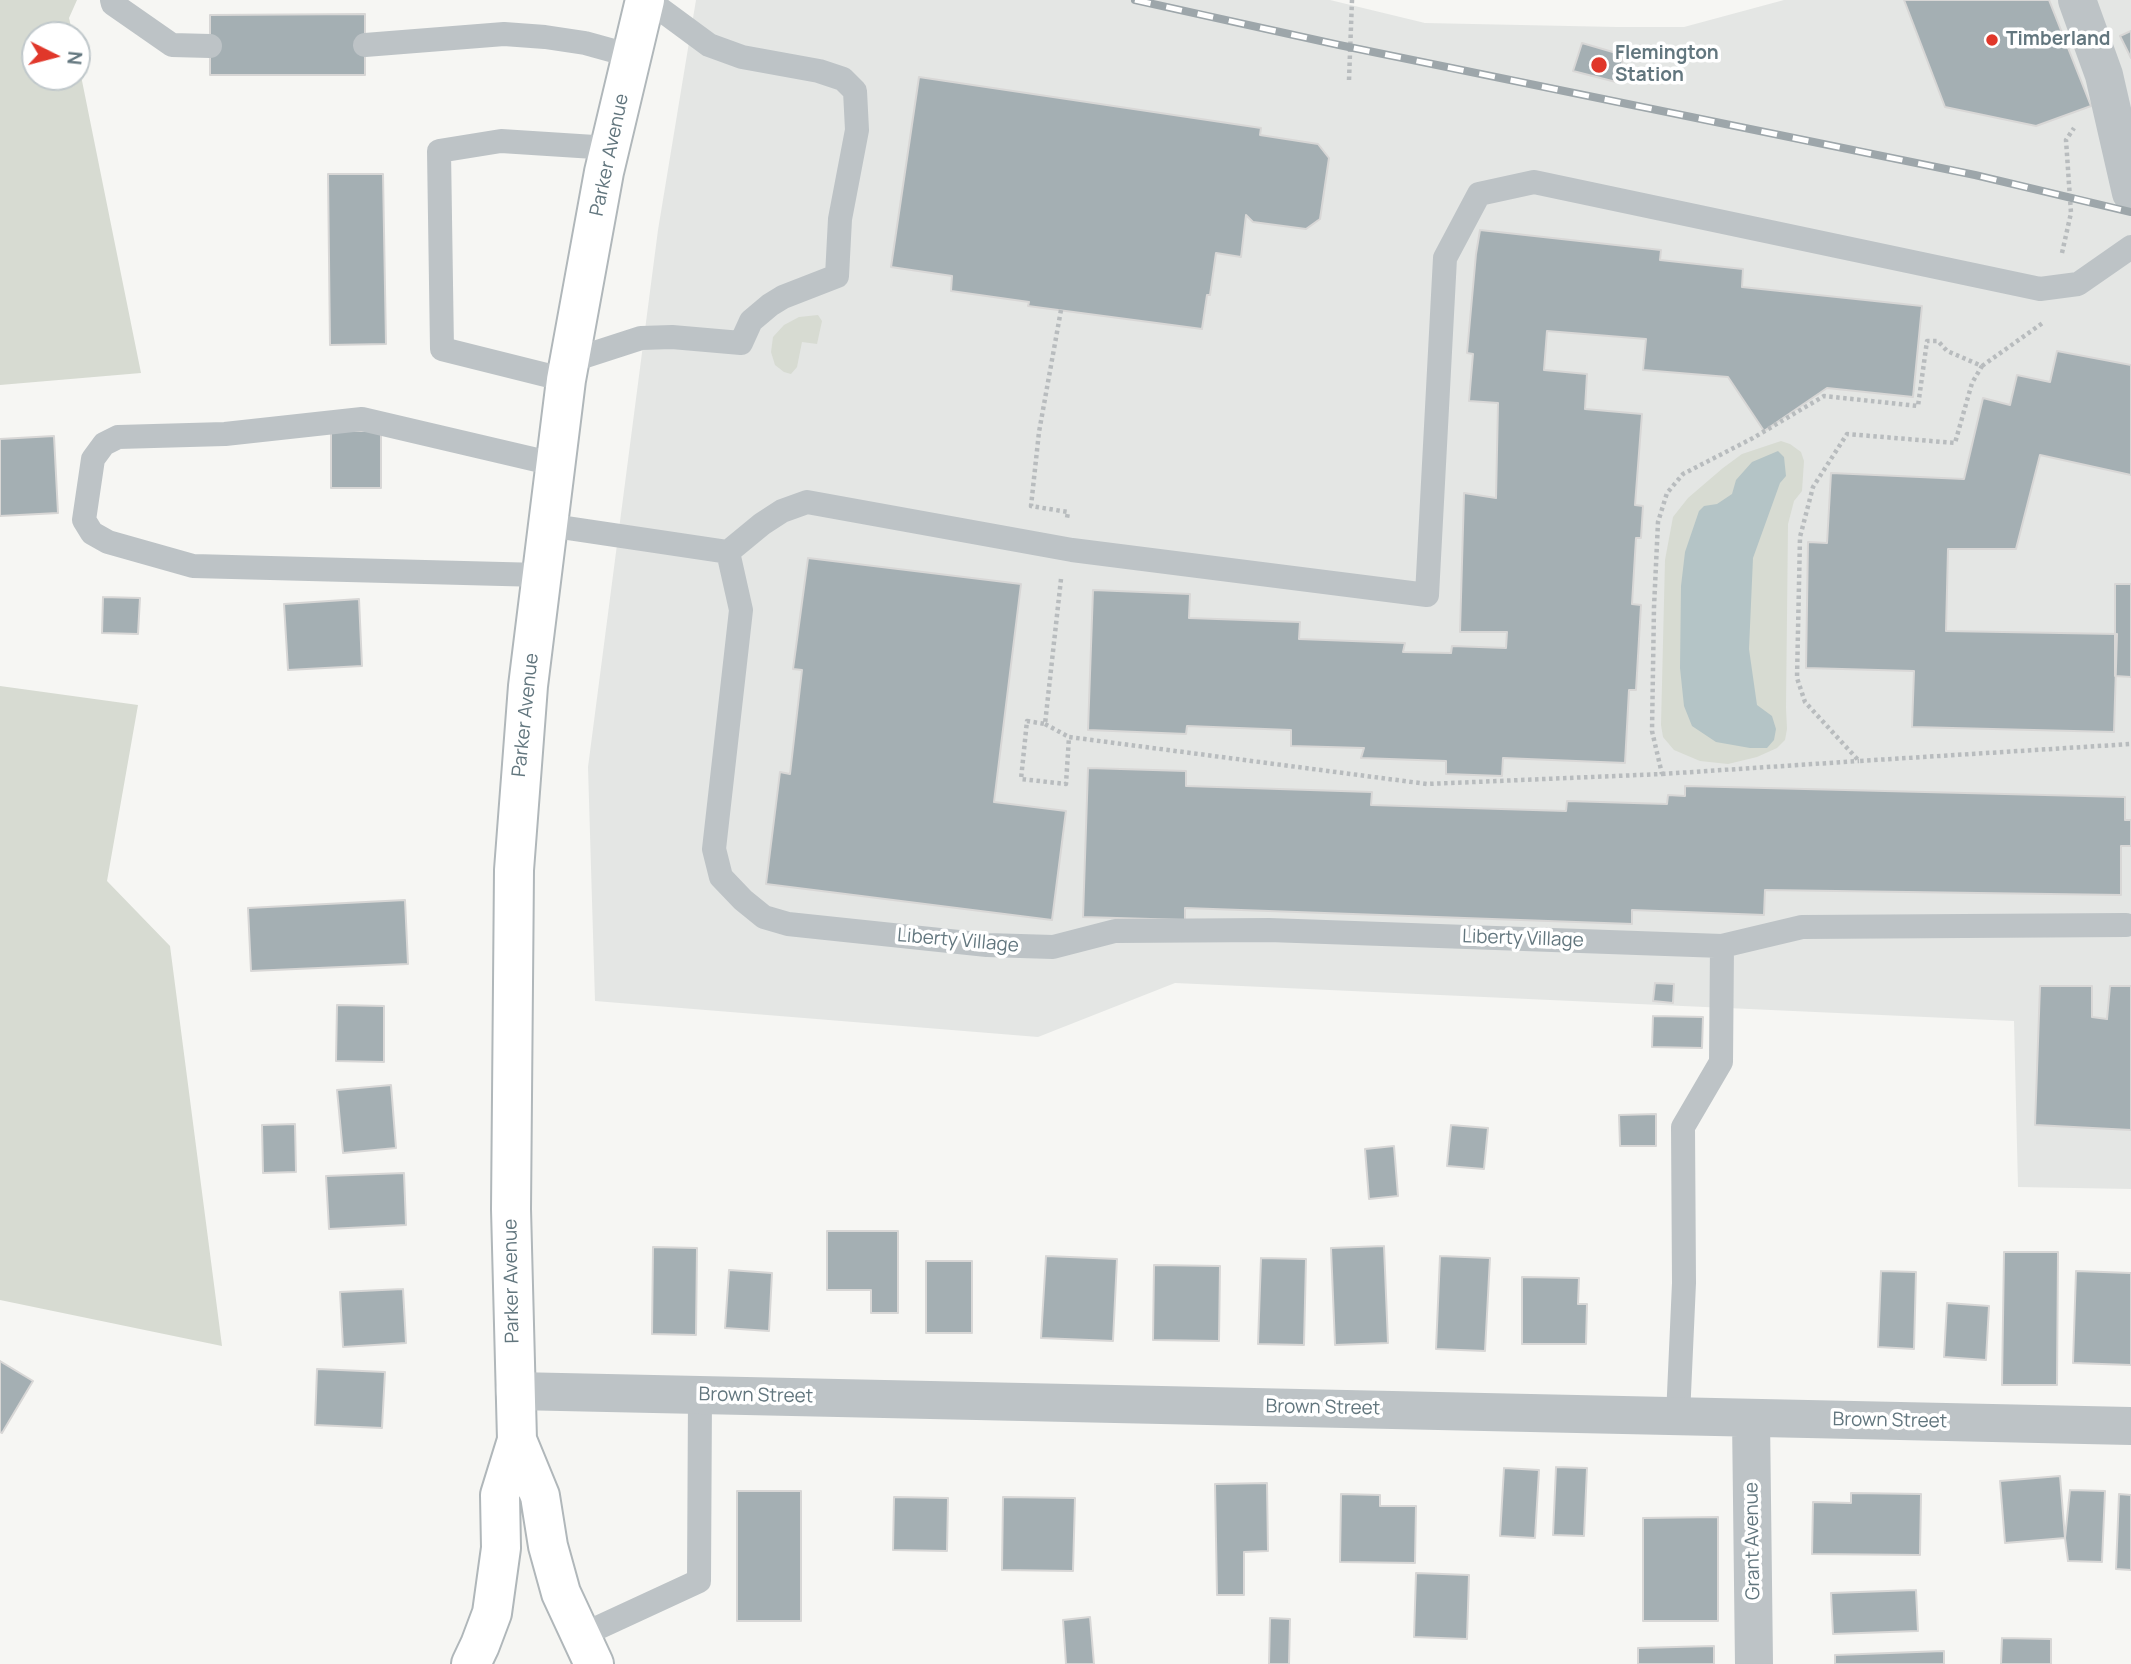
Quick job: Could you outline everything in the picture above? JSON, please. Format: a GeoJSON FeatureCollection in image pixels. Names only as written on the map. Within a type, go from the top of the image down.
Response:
{"type":"FeatureCollection","features":[{"type":"Feature","properties":{"kind":"main road","name":"Parker Avenue"},"geometry":{"type":"LineString","coordinates":[[471,1664],[492,1613],[501,1548],[500,1495],[517,1440],[511,1209],[513,870],[525,712],[554,464],[568,370],[610,148],[647,0]]}},
{"type":"Feature","properties":{"kind":"main road","name":"Parker Avenue"},"geometry":{"type":"LineString","coordinates":[[517,1440],[540,1496],[548,1546],[561,1593],[587,1650]]}},
{"type":"Feature","properties":{"kind":"street"},"geometry":{"type":"LineString","coordinates":[[2077,0],[2104,75],[2131,193]]}},
{"type":"Feature","properties":{"kind":"street","name":"Brown Street"},"geometry":{"type":"LineString","coordinates":[[515,1391],[2131,1426]]}},
{"type":"Feature","properties":{"kind":"street","name":"Grant Avenue"},"geometry":{"type":"LineString","coordinates":[[1751,1418],[1754,1664]]}},
{"type":"Feature","properties":{"kind":"lane"},"geometry":{"type":"LineString","coordinates":[[112,0],[113,4],[172,45],[210,46]]}},
{"type":"Feature","properties":{"kind":"lane"},"geometry":{"type":"LineString","coordinates":[[610,148],[501,141],[439,151],[442,349],[568,370],[641,338],[672,337],[740,343],[751,321],[770,304],[837,276],[840,219],[857,130],[855,91],[843,79],[819,71],[741,57],[709,45],[647,0]]}},
{"type":"Feature","properties":{"kind":"lane"},"geometry":{"type":"LineString","coordinates":[[365,45],[504,34],[585,43],[632,56]]}},
{"type":"Feature","properties":{"kind":"lane"},"geometry":{"type":"LineString","coordinates":[[547,526],[728,552],[772,517],[807,502],[1064,549],[1427,595],[1445,258],[1479,194],[1534,182],[2039,289],[2078,284],[2131,247]]}},
{"type":"Feature","properties":{"kind":"lane"},"geometry":{"type":"LineString","coordinates":[[541,575],[193,566],[108,542],[92,533],[84,520],[93,459],[104,444],[118,437],[225,434],[362,419],[554,464]]}},
{"type":"Feature","properties":{"kind":"lane","name":"Liberty Village"},"geometry":{"type":"LineString","coordinates":[[728,552],[741,610],[714,849],[721,877],[743,900],[764,917],[788,925],[987,946],[1052,947],[1115,931],[1269,930],[1722,946],[1802,927],[2126,925]]}},
{"type":"Feature","properties":{"kind":"lane"},"geometry":{"type":"LineString","coordinates":[[1678,1416],[1684,1283],[1683,1127],[1721,1062],[1722,946]]}},
{"type":"Feature","properties":{"kind":"lane"},"geometry":{"type":"LineString","coordinates":[[587,1650],[699,1581],[700,1395]]}},
{"type":"Feature","properties":{"kind":"path"},"geometry":{"type":"LineString","coordinates":[[1349,80],[1352,0]]}},
{"type":"Feature","properties":{"kind":"path"},"geometry":{"type":"LineString","coordinates":[[1859,761],[1805,702],[1797,678],[1800,537],[1813,487],[1847,434],[1955,443],[1972,383],[1982,366],[2053,316],[2054,287],[2071,213],[2066,140],[2082,118]]}},
{"type":"Feature","properties":{"kind":"path"},"geometry":{"type":"LineString","coordinates":[[1045,724],[1068,512],[1031,506],[1039,432],[1061,310]]}},
{"type":"Feature","properties":{"kind":"path"},"geometry":{"type":"LineString","coordinates":[[1662,774],[1652,731],[1654,607],[1658,522],[1667,493],[1683,474],[1753,438],[1824,396],[1918,406],[1927,341],[1938,341],[1947,351],[1982,366]]}},
{"type":"Feature","properties":{"kind":"path"},"geometry":{"type":"LineString","coordinates":[[1069,737],[1066,783],[1021,779],[1027,721],[1045,724],[1069,737],[1427,784],[1662,774],[2131,744]]}},
{"type":"Feature","properties":{"kind":"shaded area"},"geometry":{"type":"Polygon","coordinates":[[[0,0],[77,0],[70,21],[21,21],[21,91],[84,91],[141,373],[0,385],[0,0]]]}},
{"type":"Feature","properties":{"kind":"shaded area"},"geometry":{"type":"Polygon","coordinates":[[[696,0],[1330,0],[1425,23],[1684,27],[1784,0],[2131,0],[2131,1189],[2018,1187],[2014,1021],[1175,983],[1038,1037],[595,1001],[588,767],[658,230],[696,0]]]}},
{"type":"Feature","properties":{"kind":"shaded area"},"geometry":{"type":"Polygon","coordinates":[[[818,315],[822,321],[817,344],[802,342],[797,367],[791,374],[784,372],[775,365],[771,352],[773,337],[784,325],[799,317],[818,315]]]}},
{"type":"Feature","properties":{"kind":"shaded area"},"geometry":{"type":"Polygon","coordinates":[[[1781,441],[1801,452],[1804,461],[1802,491],[1794,501],[1788,524],[1785,740],[1777,748],[1757,757],[1728,764],[1700,761],[1674,750],[1663,737],[1661,725],[1665,560],[1673,517],[1688,498],[1742,454],[1781,441]]]}},
{"type":"Feature","properties":{"kind":"shaded area"},"geometry":{"type":"Polygon","coordinates":[[[1778,451],[1784,457],[1786,476],[1780,483],[1753,558],[1749,649],[1757,705],[1772,716],[1776,729],[1774,740],[1767,748],[1750,748],[1716,742],[1692,726],[1684,706],[1680,668],[1681,586],[1685,552],[1699,511],[1704,506],[1717,504],[1732,494],[1736,480],[1752,462],[1778,451]]]}},
{"type":"Feature","properties":{"kind":"shaded area"},"geometry":{"type":"Polygon","coordinates":[[[0,686],[138,705],[107,881],[170,946],[222,1346],[0,1300],[0,686]]]}},
{"type":"Feature","properties":{"kind":"building","name":"Timberland"},"geometry":{"type":"Polygon","coordinates":[[[1904,0],[2049,0],[2091,106],[2036,126],[1945,107],[1904,0]]]}},
{"type":"Feature","properties":{"kind":"building"},"geometry":{"type":"Polygon","coordinates":[[[365,14],[365,75],[210,75],[210,15],[365,14]]]}},
{"type":"Feature","properties":{"kind":"building"},"geometry":{"type":"Polygon","coordinates":[[[2131,31],[2131,58],[2120,36],[2131,31]]]}},
{"type":"Feature","properties":{"kind":"building","name":"Flemington Station"},"geometry":{"type":"Polygon","coordinates":[[[1582,43],[1623,55],[1620,83],[1573,71],[1582,43]]]}},
{"type":"Feature","properties":{"kind":"building"},"geometry":{"type":"Polygon","coordinates":[[[919,77],[1261,128],[1260,135],[1318,144],[1329,158],[1320,219],[1306,229],[1253,222],[1246,215],[1241,257],[1216,253],[1202,329],[1028,306],[1029,302],[951,291],[952,276],[891,267],[919,77]]]}},
{"type":"Feature","properties":{"kind":"building"},"geometry":{"type":"Polygon","coordinates":[[[328,174],[383,174],[386,344],[330,345],[328,174]]]}},
{"type":"Feature","properties":{"kind":"building"},"geometry":{"type":"Polygon","coordinates":[[[1480,230],[1661,250],[1660,260],[1743,269],[1742,287],[1922,306],[1913,397],[1827,388],[1764,431],[1728,377],[1643,370],[1646,339],[1547,331],[1544,370],[1587,374],[1585,409],[1642,414],[1635,505],[1643,506],[1641,538],[1636,538],[1632,604],[1641,605],[1636,690],[1629,690],[1625,763],[1503,758],[1502,776],[1446,774],[1446,761],[1361,758],[1364,748],[1291,746],[1291,730],[1187,726],[1186,734],[1088,730],[1093,590],[1190,594],[1189,618],[1300,622],[1299,639],[1405,643],[1403,652],[1451,653],[1452,646],[1506,648],[1507,632],[1460,632],[1464,493],[1496,498],[1498,403],[1469,401],[1473,354],[1467,353],[1480,230]]]}},
{"type":"Feature","properties":{"kind":"building"},"geometry":{"type":"Polygon","coordinates":[[[2057,351],[2131,365],[2131,475],[2040,455],[2016,549],[1948,549],[1946,631],[2117,634],[2114,732],[1912,727],[1914,671],[1806,668],[1808,542],[1827,543],[1831,473],[1964,479],[1983,398],[2010,405],[2017,375],[2050,382],[2057,351]]]}},
{"type":"Feature","properties":{"kind":"building"},"geometry":{"type":"Polygon","coordinates":[[[331,431],[381,431],[381,488],[331,488],[331,431]]]}},
{"type":"Feature","properties":{"kind":"building"},"geometry":{"type":"Polygon","coordinates":[[[54,436],[58,513],[0,516],[0,439],[54,436]]]}},
{"type":"Feature","properties":{"kind":"building"},"geometry":{"type":"Polygon","coordinates":[[[808,558],[1021,584],[994,802],[1066,811],[1052,920],[766,884],[780,772],[790,774],[802,670],[793,669],[808,558]]]}},
{"type":"Feature","properties":{"kind":"building"},"geometry":{"type":"Polygon","coordinates":[[[2115,584],[2131,584],[2131,677],[2115,676],[2115,584]]]}},
{"type":"Feature","properties":{"kind":"building"},"geometry":{"type":"Polygon","coordinates":[[[103,597],[140,598],[138,634],[102,633],[103,597]]]}},
{"type":"Feature","properties":{"kind":"building"},"geometry":{"type":"Polygon","coordinates":[[[359,599],[362,666],[288,670],[284,604],[359,599]]]}},
{"type":"Feature","properties":{"kind":"building"},"geometry":{"type":"Polygon","coordinates":[[[1088,768],[1186,771],[1186,786],[1372,792],[1371,805],[1566,811],[1567,801],[1667,804],[1668,795],[1685,796],[1685,786],[2125,797],[2125,820],[2131,820],[2131,846],[2121,846],[2121,895],[1765,890],[1764,915],[1632,910],[1632,924],[1185,908],[1185,920],[1083,917],[1088,768]]]}},
{"type":"Feature","properties":{"kind":"building"},"geometry":{"type":"Polygon","coordinates":[[[405,900],[408,964],[251,971],[248,908],[405,900]]]}},
{"type":"Feature","properties":{"kind":"building"},"geometry":{"type":"Polygon","coordinates":[[[1655,983],[1674,984],[1673,1003],[1653,1001],[1655,983]]]}},
{"type":"Feature","properties":{"kind":"building"},"geometry":{"type":"Polygon","coordinates":[[[2040,986],[2092,986],[2092,1017],[2107,1019],[2110,986],[2131,986],[2131,1130],[2035,1125],[2040,986]]]}},
{"type":"Feature","properties":{"kind":"building"},"geometry":{"type":"Polygon","coordinates":[[[337,1005],[384,1006],[384,1062],[336,1061],[337,1005]]]}},
{"type":"Feature","properties":{"kind":"building"},"geometry":{"type":"Polygon","coordinates":[[[1653,1016],[1703,1017],[1702,1048],[1652,1047],[1653,1016]]]}},
{"type":"Feature","properties":{"kind":"building"},"geometry":{"type":"Polygon","coordinates":[[[391,1085],[396,1148],[343,1153],[337,1090],[391,1085]]]}},
{"type":"Feature","properties":{"kind":"building"},"geometry":{"type":"Polygon","coordinates":[[[1656,1114],[1656,1146],[1620,1146],[1619,1115],[1656,1114]]]}},
{"type":"Feature","properties":{"kind":"building"},"geometry":{"type":"Polygon","coordinates":[[[295,1124],[296,1172],[263,1173],[262,1125],[295,1124]]]}},
{"type":"Feature","properties":{"kind":"building"},"geometry":{"type":"Polygon","coordinates":[[[1451,1125],[1488,1128],[1484,1169],[1447,1166],[1451,1125]]]}},
{"type":"Feature","properties":{"kind":"building"},"geometry":{"type":"Polygon","coordinates":[[[1394,1146],[1398,1196],[1369,1199],[1365,1149],[1394,1146]]]}},
{"type":"Feature","properties":{"kind":"building"},"geometry":{"type":"Polygon","coordinates":[[[404,1173],[406,1225],[329,1229],[326,1176],[404,1173]]]}},
{"type":"Feature","properties":{"kind":"building"},"geometry":{"type":"Polygon","coordinates":[[[827,1231],[898,1231],[898,1313],[871,1313],[871,1290],[827,1290],[827,1231]]]}},
{"type":"Feature","properties":{"kind":"building"},"geometry":{"type":"Polygon","coordinates":[[[1384,1246],[1388,1343],[1335,1345],[1331,1248],[1384,1246]]]}},
{"type":"Feature","properties":{"kind":"building"},"geometry":{"type":"Polygon","coordinates":[[[653,1247],[697,1248],[696,1335],[652,1334],[653,1247]]]}},
{"type":"Feature","properties":{"kind":"building"},"geometry":{"type":"Polygon","coordinates":[[[2004,1252],[2058,1252],[2057,1385],[2002,1385],[2004,1252]]]}},
{"type":"Feature","properties":{"kind":"building"},"geometry":{"type":"Polygon","coordinates":[[[1046,1256],[1117,1259],[1113,1341],[1041,1338],[1046,1256]]]}},
{"type":"Feature","properties":{"kind":"building"},"geometry":{"type":"Polygon","coordinates":[[[1440,1256],[1490,1258],[1485,1351],[1436,1349],[1440,1256]]]}},
{"type":"Feature","properties":{"kind":"building"},"geometry":{"type":"Polygon","coordinates":[[[1261,1258],[1306,1259],[1304,1345],[1258,1344],[1261,1258]]]}},
{"type":"Feature","properties":{"kind":"building"},"geometry":{"type":"Polygon","coordinates":[[[926,1261],[972,1261],[972,1333],[926,1333],[926,1261]]]}},
{"type":"Feature","properties":{"kind":"building"},"geometry":{"type":"Polygon","coordinates":[[[1154,1265],[1220,1266],[1219,1341],[1153,1340],[1154,1265]]]}},
{"type":"Feature","properties":{"kind":"building"},"geometry":{"type":"Polygon","coordinates":[[[729,1270],[772,1273],[769,1331],[725,1328],[729,1270]]]}},
{"type":"Feature","properties":{"kind":"building"},"geometry":{"type":"Polygon","coordinates":[[[1881,1271],[1916,1272],[1914,1349],[1878,1347],[1881,1271]]]}},
{"type":"Feature","properties":{"kind":"building"},"geometry":{"type":"Polygon","coordinates":[[[2076,1271],[2131,1273],[2131,1365],[2073,1363],[2076,1271]]]}},
{"type":"Feature","properties":{"kind":"building"},"geometry":{"type":"Polygon","coordinates":[[[1522,1277],[1579,1278],[1578,1304],[1587,1304],[1586,1344],[1522,1344],[1522,1277]]]}},
{"type":"Feature","properties":{"kind":"building"},"geometry":{"type":"Polygon","coordinates":[[[403,1289],[406,1343],[343,1347],[340,1292],[403,1289]]]}},
{"type":"Feature","properties":{"kind":"building"},"geometry":{"type":"Polygon","coordinates":[[[1947,1303],[1989,1306],[1986,1360],[1944,1357],[1947,1303]]]}},
{"type":"Feature","properties":{"kind":"building"},"geometry":{"type":"Polygon","coordinates":[[[0,1361],[33,1381],[2,1433],[0,1432],[0,1361]]]}},
{"type":"Feature","properties":{"kind":"building"},"geometry":{"type":"Polygon","coordinates":[[[317,1369],[385,1372],[382,1428],[315,1425],[317,1369]]]}},
{"type":"Feature","properties":{"kind":"building"},"geometry":{"type":"Polygon","coordinates":[[[1556,1467],[1587,1468],[1584,1536],[1553,1535],[1556,1467]]]}},
{"type":"Feature","properties":{"kind":"building"},"geometry":{"type":"Polygon","coordinates":[[[1504,1468],[1539,1470],[1535,1538],[1500,1536],[1504,1468]]]}},
{"type":"Feature","properties":{"kind":"building"},"geometry":{"type":"Polygon","coordinates":[[[2060,1476],[2065,1538],[2005,1543],[2000,1481],[2060,1476]]]}},
{"type":"Feature","properties":{"kind":"building"},"geometry":{"type":"Polygon","coordinates":[[[1267,1483],[1268,1551],[1244,1552],[1244,1595],[1217,1595],[1215,1484],[1267,1483]]]}},
{"type":"Feature","properties":{"kind":"building"},"geometry":{"type":"Polygon","coordinates":[[[2070,1490],[2105,1491],[2102,1562],[2068,1561],[2065,1538],[2070,1490]]]}},
{"type":"Feature","properties":{"kind":"building"},"geometry":{"type":"Polygon","coordinates":[[[737,1491],[801,1491],[801,1621],[737,1621],[737,1491]]]}},
{"type":"Feature","properties":{"kind":"building"},"geometry":{"type":"Polygon","coordinates":[[[1851,1493],[1921,1494],[1920,1555],[1812,1554],[1813,1502],[1851,1503],[1851,1493]]]}},
{"type":"Feature","properties":{"kind":"building"},"geometry":{"type":"Polygon","coordinates":[[[1341,1494],[1380,1495],[1380,1506],[1416,1506],[1415,1563],[1340,1562],[1341,1494]]]}},
{"type":"Feature","properties":{"kind":"building"},"geometry":{"type":"Polygon","coordinates":[[[2119,1494],[2131,1495],[2131,1570],[2116,1569],[2119,1494]]]}},
{"type":"Feature","properties":{"kind":"building"},"geometry":{"type":"Polygon","coordinates":[[[894,1497],[948,1498],[947,1551],[893,1550],[894,1497]]]}},
{"type":"Feature","properties":{"kind":"building"},"geometry":{"type":"Polygon","coordinates":[[[1003,1497],[1075,1498],[1073,1571],[1002,1570],[1003,1497]]]}},
{"type":"Feature","properties":{"kind":"building"},"geometry":{"type":"Polygon","coordinates":[[[1718,1517],[1718,1621],[1643,1621],[1643,1518],[1718,1517]]]}},
{"type":"Feature","properties":{"kind":"building"},"geometry":{"type":"Polygon","coordinates":[[[1416,1573],[1469,1575],[1467,1639],[1414,1637],[1416,1573]]]}},
{"type":"Feature","properties":{"kind":"building"},"geometry":{"type":"Polygon","coordinates":[[[1916,1590],[1918,1631],[1833,1634],[1831,1593],[1916,1590]]]}},
{"type":"Feature","properties":{"kind":"building"},"geometry":{"type":"Polygon","coordinates":[[[1090,1617],[1094,1664],[1066,1664],[1063,1620],[1090,1617]]]}},
{"type":"Feature","properties":{"kind":"building"},"geometry":{"type":"Polygon","coordinates":[[[1270,1618],[1290,1619],[1289,1664],[1269,1664],[1270,1618]]]}},
{"type":"Feature","properties":{"kind":"building"},"geometry":{"type":"Polygon","coordinates":[[[2002,1638],[2051,1639],[2051,1664],[2001,1664],[2002,1638]]]}},
{"type":"Feature","properties":{"kind":"building"},"geometry":{"type":"Polygon","coordinates":[[[1714,1646],[1714,1664],[1638,1664],[1638,1648],[1714,1646]]]}},
{"type":"Feature","properties":{"kind":"building"},"geometry":{"type":"Polygon","coordinates":[[[1944,1651],[1944,1664],[1835,1664],[1835,1655],[1944,1651]]]}},
{"type":"Feature","properties":{"kind":"railway"},"geometry":{"type":"LineString","coordinates":[[1135,0],[1339,45],[1975,175],[2131,212]]}},
{"type":"Feature","properties":{"kind":"place","name":"Timberland"},"geometry":{"type":"Point","coordinates":[1992,40]}},
{"type":"Feature","properties":{"kind":"place","name":"Flemington Station"},"geometry":{"type":"Point","coordinates":[1599,65]}}]}
